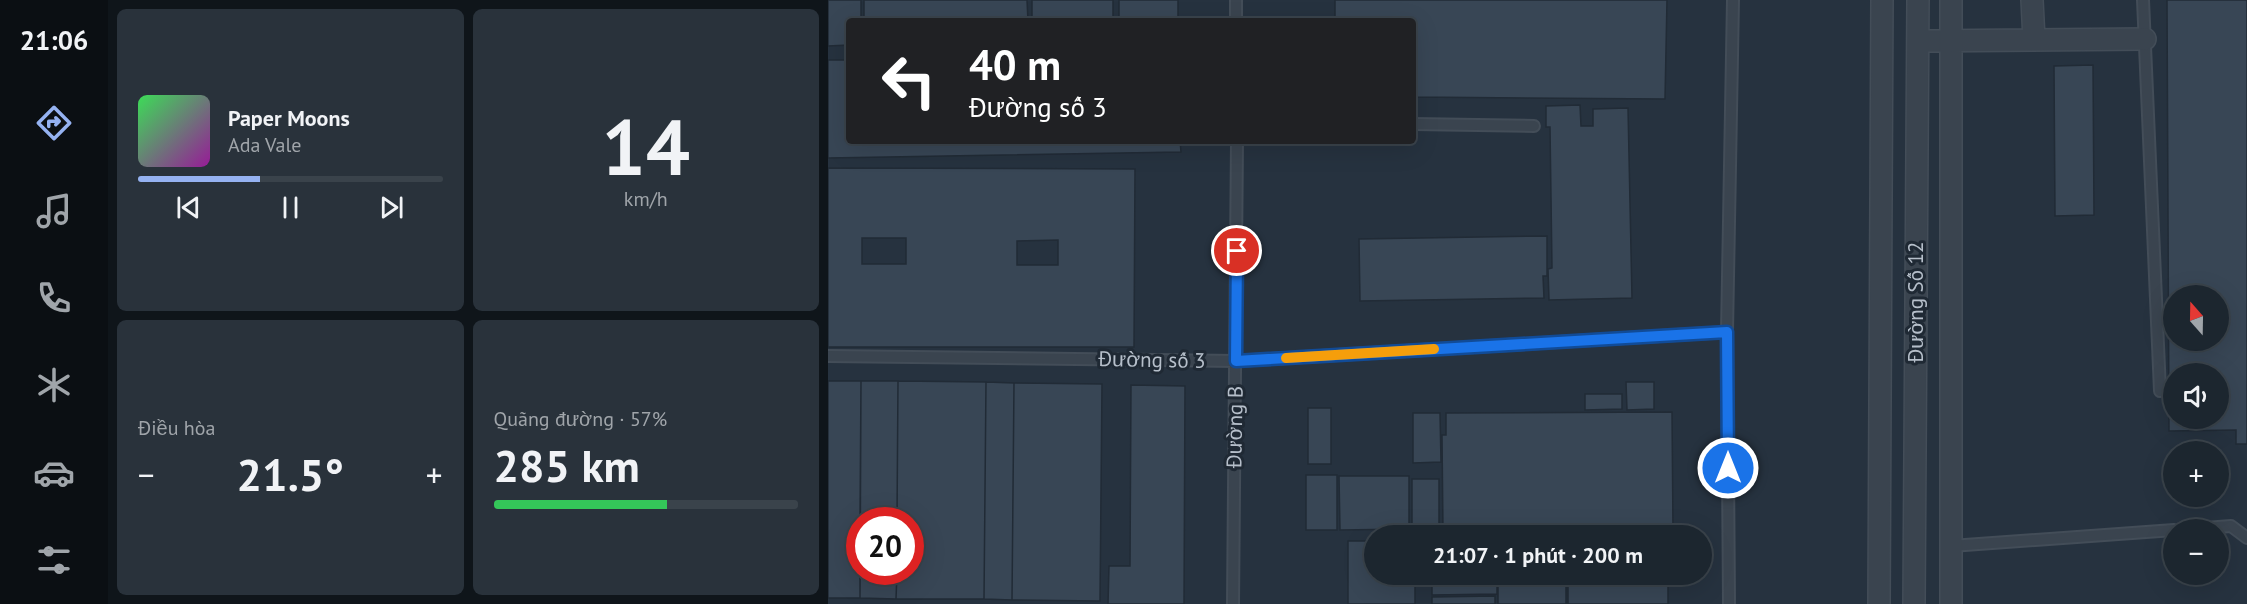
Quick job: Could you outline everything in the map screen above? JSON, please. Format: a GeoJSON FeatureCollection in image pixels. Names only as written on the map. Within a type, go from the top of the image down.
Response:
{"type":"FeatureCollection","features":[{"type":"Feature","properties":{"kind":"street","name":"Đường Số 12"},"geometry":{"type":"LineString","coordinates":[[1879,604],[1882,0]]}},
{"type":"Feature","properties":{"kind":"street","name":"Đường Số 12"},"geometry":{"type":"LineString","coordinates":[[1914,604],[1918,0]]}},
{"type":"Feature","properties":{"kind":"street","name":"Đường Số 12"},"geometry":{"type":"LineString","coordinates":[[1951,0],[1951,604]]}},
{"type":"Feature","properties":{"kind":"street"},"geometry":{"type":"LineString","coordinates":[[2032,0],[2034,40]]}},
{"type":"Feature","properties":{"kind":"street"},"geometry":{"type":"LineString","coordinates":[[1918,41],[2145,39]]}},
{"type":"Feature","properties":{"kind":"lane"},"geometry":{"type":"LineString","coordinates":[[1236,0],[1236,18]]}},
{"type":"Feature","properties":{"kind":"lane"},"geometry":{"type":"LineString","coordinates":[[1729,604],[1727,332],[1734,0]]}},
{"type":"Feature","properties":{"kind":"lane"},"geometry":{"type":"LineString","coordinates":[[2143,0],[2160,391]]}},
{"type":"Feature","properties":{"kind":"lane"},"geometry":{"type":"LineString","coordinates":[[1416,124],[1534,126]]}},
{"type":"Feature","properties":{"kind":"lane","name":"Đường B"},"geometry":{"type":"LineString","coordinates":[[1233,604],[1238,144]]}},
{"type":"Feature","properties":{"kind":"lane","name":"Đường số 3"},"geometry":{"type":"LineString","coordinates":[[828,356],[1236,361],[1727,332]]}},
{"type":"Feature","properties":{"kind":"lane"},"geometry":{"type":"LineString","coordinates":[[2229,526],[2247,538]]}},
{"type":"Feature","properties":{"kind":"lane"},"geometry":{"type":"LineString","coordinates":[[1951,546],[2163,531]]}},
{"type":"Feature","properties":{"kind":"building"},"geometry":{"type":"Polygon","coordinates":[[[828,0],[861,0],[861,18],[846,18],[846,45],[828,46],[828,0]]]}},
{"type":"Feature","properties":{"kind":"building"},"geometry":{"type":"Polygon","coordinates":[[[864,0],[1027,0],[1028,18],[864,18],[864,0]]]}},
{"type":"Feature","properties":{"kind":"building"},"geometry":{"type":"Polygon","coordinates":[[[1032,0],[1113,0],[1113,18],[1032,18],[1032,0]]]}},
{"type":"Feature","properties":{"kind":"building"},"geometry":{"type":"Polygon","coordinates":[[[1119,0],[1178,0],[1178,18],[1119,18],[1119,0]]]}},
{"type":"Feature","properties":{"kind":"building"},"geometry":{"type":"Polygon","coordinates":[[[1335,0],[1667,0],[1665,99],[1416,97],[1416,18],[1335,18],[1335,0]]]}},
{"type":"Feature","properties":{"kind":"building"},"geometry":{"type":"Polygon","coordinates":[[[2167,0],[2247,0],[2247,444],[2236,444],[2236,430],[2169,431],[2169,429],[2229,429],[2229,363],[2169,363],[2169,351],[2229,351],[2229,285],[2168,285],[2167,0]]]}},
{"type":"Feature","properties":{"kind":"building"},"geometry":{"type":"Polygon","coordinates":[[[828,60],[846,60],[846,144],[1180,144],[1181,152],[828,158],[828,60]]]}},
{"type":"Feature","properties":{"kind":"building"},"geometry":{"type":"Polygon","coordinates":[[[2093,65],[2094,215],[2055,216],[2054,66],[2093,65]]]}},
{"type":"Feature","properties":{"kind":"building"},"geometry":{"type":"Polygon","coordinates":[[[1580,105],[1581,126],[1593,126],[1593,109],[1628,108],[1632,298],[1549,300],[1548,269],[1552,268],[1550,127],[1546,127],[1546,106],[1580,105]]]}},
{"type":"Feature","properties":{"kind":"building"},"geometry":{"type":"Polygon","coordinates":[[[828,168],[1135,169],[1134,347],[828,347],[828,168]],[[862,238],[862,264],[906,264],[906,238],[862,238]],[[1058,240],[1017,241],[1017,265],[1058,265],[1058,240]]]}},
{"type":"Feature","properties":{"kind":"building"},"geometry":{"type":"Polygon","coordinates":[[[1547,236],[1547,276],[1543,276],[1544,298],[1360,301],[1359,239],[1547,236]]]}},
{"type":"Feature","properties":{"kind":"building"},"geometry":{"type":"Polygon","coordinates":[[[828,381],[861,381],[860,507],[846,507],[846,585],[860,585],[860,598],[828,598],[828,381]]]}},
{"type":"Feature","properties":{"kind":"building"},"geometry":{"type":"Polygon","coordinates":[[[861,381],[898,381],[897,507],[860,507],[861,381]]]}},
{"type":"Feature","properties":{"kind":"building"},"geometry":{"type":"Polygon","coordinates":[[[898,381],[986,382],[984,599],[896,599],[897,585],[924,585],[924,507],[897,507],[898,381]]]}},
{"type":"Feature","properties":{"kind":"building"},"geometry":{"type":"Polygon","coordinates":[[[986,382],[1014,383],[1012,600],[984,599],[986,382]]]}},
{"type":"Feature","properties":{"kind":"building"},"geometry":{"type":"Polygon","coordinates":[[[1626,382],[1654,382],[1654,409],[1627,410],[1626,382]]]}},
{"type":"Feature","properties":{"kind":"building"},"geometry":{"type":"Polygon","coordinates":[[[1014,383],[1102,384],[1100,601],[1012,600],[1014,383]]]}},
{"type":"Feature","properties":{"kind":"building"},"geometry":{"type":"Polygon","coordinates":[[[1131,385],[1185,386],[1184,604],[1108,604],[1109,566],[1130,566],[1131,385]]]}},
{"type":"Feature","properties":{"kind":"building"},"geometry":{"type":"Polygon","coordinates":[[[1585,394],[1622,394],[1622,409],[1585,410],[1585,394]]]}},
{"type":"Feature","properties":{"kind":"building"},"geometry":{"type":"Polygon","coordinates":[[[1308,408],[1331,408],[1331,464],[1308,464],[1308,408]]]}},
{"type":"Feature","properties":{"kind":"building"},"geometry":{"type":"Polygon","coordinates":[[[1672,412],[1673,525],[1443,525],[1442,435],[1446,435],[1446,413],[1672,412]]]}},
{"type":"Feature","properties":{"kind":"building"},"geometry":{"type":"Polygon","coordinates":[[[1413,413],[1440,413],[1441,462],[1413,463],[1413,413]]]}},
{"type":"Feature","properties":{"kind":"building"},"geometry":{"type":"Polygon","coordinates":[[[1306,475],[1337,475],[1337,530],[1306,530],[1306,475]]]}},
{"type":"Feature","properties":{"kind":"building"},"geometry":{"type":"Polygon","coordinates":[[[1339,476],[1409,476],[1409,525],[1364,525],[1364,530],[1340,530],[1339,476]]]}},
{"type":"Feature","properties":{"kind":"building"},"geometry":{"type":"Polygon","coordinates":[[[1412,479],[1439,479],[1439,525],[1412,525],[1412,479]]]}},
{"type":"Feature","properties":{"kind":"building"},"geometry":{"type":"Polygon","coordinates":[[[1348,541],[1364,541],[1364,585],[1415,585],[1415,604],[1348,604],[1348,541]]]}},
{"type":"Feature","properties":{"kind":"building"},"geometry":{"type":"Polygon","coordinates":[[[860,585],[897,585],[896,599],[860,598],[860,585]]]}},
{"type":"Feature","properties":{"kind":"building"},"geometry":{"type":"Polygon","coordinates":[[[1432,585],[1497,585],[1497,594],[1432,595],[1432,585]]]}},
{"type":"Feature","properties":{"kind":"building"},"geometry":{"type":"Polygon","coordinates":[[[1498,585],[1566,585],[1566,604],[1498,604],[1498,585]]]}},
{"type":"Feature","properties":{"kind":"building"},"geometry":{"type":"Polygon","coordinates":[[[1568,585],[1668,585],[1668,604],[1568,604],[1568,585]]]}},
{"type":"Feature","properties":{"kind":"building"},"geometry":{"type":"Polygon","coordinates":[[[1495,596],[1495,604],[1432,604],[1432,597],[1495,596]]]}},
{"type":"Feature","properties":{"kind":"slow traffic"},"geometry":{"type":"LineString","coordinates":[[1286,358],[1434,349]]}},
{"type":"Feature","properties":{"kind":"route"},"geometry":{"type":"LineString","coordinates":[[1237,251],[1236,361],[1727,332],[1728,468]]}}]}
